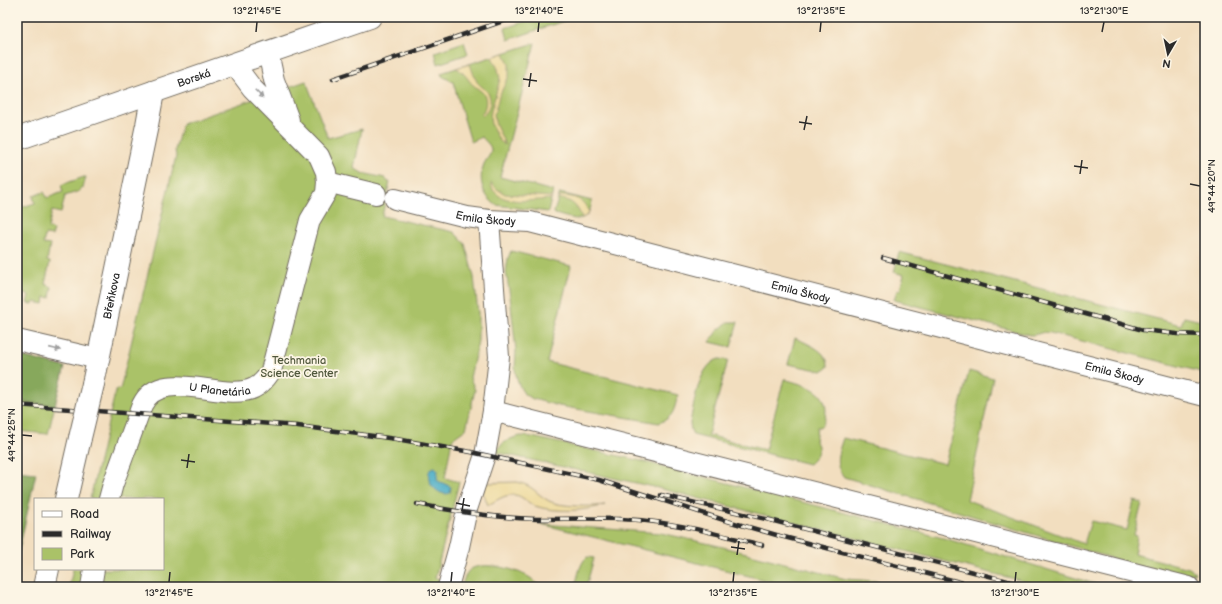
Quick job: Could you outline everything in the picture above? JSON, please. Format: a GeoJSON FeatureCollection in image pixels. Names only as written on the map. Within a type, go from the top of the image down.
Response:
{"type":"FeatureCollection","features":[{"type":"Feature","properties":{"kind":"street","name":"Borská"},"geometry":{"type":"LineString","coordinates":[[17,139],[370,17]]}},
{"type":"Feature","properties":{"kind":"street"},"geometry":{"type":"LineString","coordinates":[[268,52],[277,89],[293,129]]}},
{"type":"Feature","properties":{"kind":"street"},"geometry":{"type":"LineString","coordinates":[[234,64],[252,88],[319,156],[326,172],[327,182],[376,194]]}},
{"type":"Feature","properties":{"kind":"street","name":"Břeňkova"},"geometry":{"type":"LineString","coordinates":[[66,498],[93,384],[148,126],[152,92]]}},
{"type":"Feature","properties":{"kind":"street","name":"U Planetária"},"geometry":{"type":"LineString","coordinates":[[109,498],[142,405],[154,392],[160,388],[173,386],[244,392],[255,388],[271,371],[310,220],[326,192],[327,182]]}},
{"type":"Feature","properties":{"kind":"street","name":"Emila Škody"},"geometry":{"type":"LineString","coordinates":[[395,199],[467,217],[489,220],[530,222],[1205,396]]}},
{"type":"Feature","properties":{"kind":"street"},"geometry":{"type":"LineString","coordinates":[[448,587],[467,509],[485,455],[493,411],[498,357],[489,220]]}},
{"type":"Feature","properties":{"kind":"street"},"geometry":{"type":"LineString","coordinates":[[17,340],[98,359]]}},
{"type":"Feature","properties":{"kind":"street"},"geometry":{"type":"LineString","coordinates":[[493,411],[1189,587]]}},
{"type":"Feature","properties":{"kind":"street"},"geometry":{"type":"LineString","coordinates":[[44,587],[48,570]]}},
{"type":"Feature","properties":{"kind":"street"},"geometry":{"type":"LineString","coordinates":[[91,587],[94,570]]}},
{"type":"Feature","properties":{"kind":"green space"},"geometry":{"type":"Polygon","coordinates":[[[539,17],[575,17],[508,40],[505,28],[539,17]]]}},
{"type":"Feature","properties":{"kind":"green space"},"geometry":{"type":"Polygon","coordinates":[[[464,42],[468,54],[438,64],[435,52],[464,42]]]}},
{"type":"Feature","properties":{"kind":"green space"},"geometry":{"type":"Polygon","coordinates":[[[535,43],[500,177],[553,191],[548,212],[496,205],[488,198],[483,189],[481,178],[484,165],[490,154],[491,148],[482,137],[471,142],[453,82],[442,76],[441,73],[535,43]]]}},
{"type":"Feature","properties":{"kind":"green space","name":"Techmania Science Center"},"geometry":{"type":"Polygon","coordinates":[[[306,81],[328,138],[362,129],[354,168],[362,173],[385,178],[388,182],[390,182],[382,216],[454,232],[465,244],[474,277],[478,313],[478,341],[470,378],[475,390],[466,429],[452,439],[445,478],[459,482],[435,578],[462,585],[469,570],[487,566],[518,572],[535,581],[539,587],[69,587],[73,570],[164,570],[164,498],[90,498],[116,389],[120,390],[176,156],[175,150],[182,124],[306,81]]]}},
{"type":"Feature","properties":{"kind":"green space"},"geometry":{"type":"Polygon","coordinates":[[[86,177],[83,188],[80,188],[80,191],[65,196],[61,213],[52,211],[48,228],[54,230],[52,236],[45,235],[43,244],[50,245],[47,261],[50,262],[45,284],[52,287],[50,298],[45,297],[44,304],[34,302],[33,304],[27,303],[29,295],[17,293],[17,209],[35,203],[33,196],[44,192],[47,198],[63,192],[61,185],[86,177]]]}},
{"type":"Feature","properties":{"kind":"green space"},"geometry":{"type":"Polygon","coordinates":[[[560,193],[592,201],[587,214],[579,219],[574,219],[555,214],[554,212],[560,193]]]}},
{"type":"Feature","properties":{"kind":"green space"},"geometry":{"type":"Polygon","coordinates":[[[511,251],[571,266],[547,362],[678,395],[673,412],[668,418],[659,423],[559,406],[533,399],[525,395],[517,380],[515,369],[516,351],[506,272],[508,258],[511,251]]]}},
{"type":"Feature","properties":{"kind":"green space"},"geometry":{"type":"Polygon","coordinates":[[[899,252],[1181,325],[1184,317],[1205,322],[1205,373],[1051,333],[1044,332],[1030,335],[894,300],[897,290],[900,290],[904,275],[894,272],[899,252]]]}},
{"type":"Feature","properties":{"kind":"green space"},"geometry":{"type":"Polygon","coordinates":[[[728,322],[738,322],[731,347],[710,342],[717,331],[728,322]]]}},
{"type":"Feature","properties":{"kind":"green space"},"geometry":{"type":"Polygon","coordinates":[[[795,338],[811,345],[821,352],[825,356],[828,367],[822,371],[788,364],[795,338]]]}},
{"type":"Feature","properties":{"kind":"green space"},"geometry":{"type":"Polygon","coordinates":[[[17,355],[65,367],[55,405],[17,401],[17,355]]]}},
{"type":"Feature","properties":{"kind":"green space"},"geometry":{"type":"Polygon","coordinates":[[[719,359],[728,360],[708,435],[765,450],[784,379],[815,390],[824,401],[826,409],[825,419],[822,426],[817,427],[815,441],[818,450],[816,456],[809,464],[693,435],[690,423],[698,386],[706,369],[719,359]]]}},
{"type":"Feature","properties":{"kind":"green space"},"geometry":{"type":"Polygon","coordinates":[[[969,371],[993,378],[967,500],[1084,544],[1091,521],[1127,530],[1134,501],[1142,503],[1134,535],[1137,536],[1134,554],[1189,568],[1195,572],[1186,575],[1137,566],[844,477],[838,467],[838,454],[843,438],[945,464],[969,371]]]}},
{"type":"Feature","properties":{"kind":"green space"},"geometry":{"type":"Polygon","coordinates":[[[17,401],[55,405],[48,434],[17,431],[17,401]]]}},
{"type":"Feature","properties":{"kind":"green space"},"geometry":{"type":"Polygon","coordinates":[[[521,436],[532,437],[633,459],[947,539],[1105,587],[1046,587],[654,487],[495,452],[506,441],[521,436]]]}},
{"type":"Feature","properties":{"kind":"green space"},"geometry":{"type":"Polygon","coordinates":[[[17,471],[36,473],[17,559],[17,471]]]}},
{"type":"Feature","properties":{"kind":"green space"},"geometry":{"type":"Polygon","coordinates":[[[541,524],[661,533],[719,546],[846,579],[875,581],[898,587],[793,587],[541,524]]]}},
{"type":"Feature","properties":{"kind":"green space"},"geometry":{"type":"Polygon","coordinates":[[[587,557],[594,558],[586,587],[575,587],[580,567],[587,557]]]}},
{"type":"Feature","properties":{"kind":"sand"},"geometry":{"type":"Polygon","coordinates":[[[504,53],[509,64],[509,76],[499,96],[494,115],[495,122],[505,145],[499,140],[491,124],[490,117],[500,79],[498,69],[492,57],[504,53]]]}},
{"type":"Feature","properties":{"kind":"sand"},"geometry":{"type":"Polygon","coordinates":[[[470,64],[477,82],[486,90],[490,99],[490,106],[487,112],[482,116],[481,115],[486,103],[484,94],[456,68],[470,64]]]}},
{"type":"Feature","properties":{"kind":"sand"},"geometry":{"type":"Polygon","coordinates":[[[491,183],[505,194],[552,197],[551,199],[525,201],[507,199],[499,196],[494,191],[491,183]]]}},
{"type":"Feature","properties":{"kind":"sand"},"geometry":{"type":"Polygon","coordinates":[[[561,196],[578,199],[584,204],[589,212],[582,218],[573,204],[567,200],[558,199],[561,196]]]}},
{"type":"Feature","properties":{"kind":"sand"},"geometry":{"type":"Polygon","coordinates":[[[517,482],[531,487],[549,501],[554,503],[576,506],[605,505],[580,510],[552,510],[535,506],[520,496],[511,495],[501,498],[488,505],[483,492],[485,483],[517,482]]]}},
{"type":"Feature","properties":{"kind":"water"},"geometry":{"type":"Polygon","coordinates":[[[435,467],[438,470],[438,481],[451,487],[450,493],[441,493],[430,483],[429,473],[431,468],[435,467]]]}},
{"type":"Feature","properties":{"kind":"railway"},"geometry":{"type":"LineString","coordinates":[[333,79],[515,17]]}},
{"type":"Feature","properties":{"kind":"railway"},"geometry":{"type":"LineString","coordinates":[[883,258],[1143,330],[1177,334],[1205,335]]}},
{"type":"Feature","properties":{"kind":"railway"},"geometry":{"type":"LineString","coordinates":[[17,405],[298,426],[396,439],[471,452],[599,480],[724,520],[780,536],[979,587]]}},
{"type":"Feature","properties":{"kind":"railway"},"geometry":{"type":"LineString","coordinates":[[661,495],[770,520],[1032,587]]}},
{"type":"Feature","properties":{"kind":"railway"},"geometry":{"type":"LineString","coordinates":[[417,504],[492,516],[537,519],[606,519],[647,521],[691,528],[762,545]]}}]}
